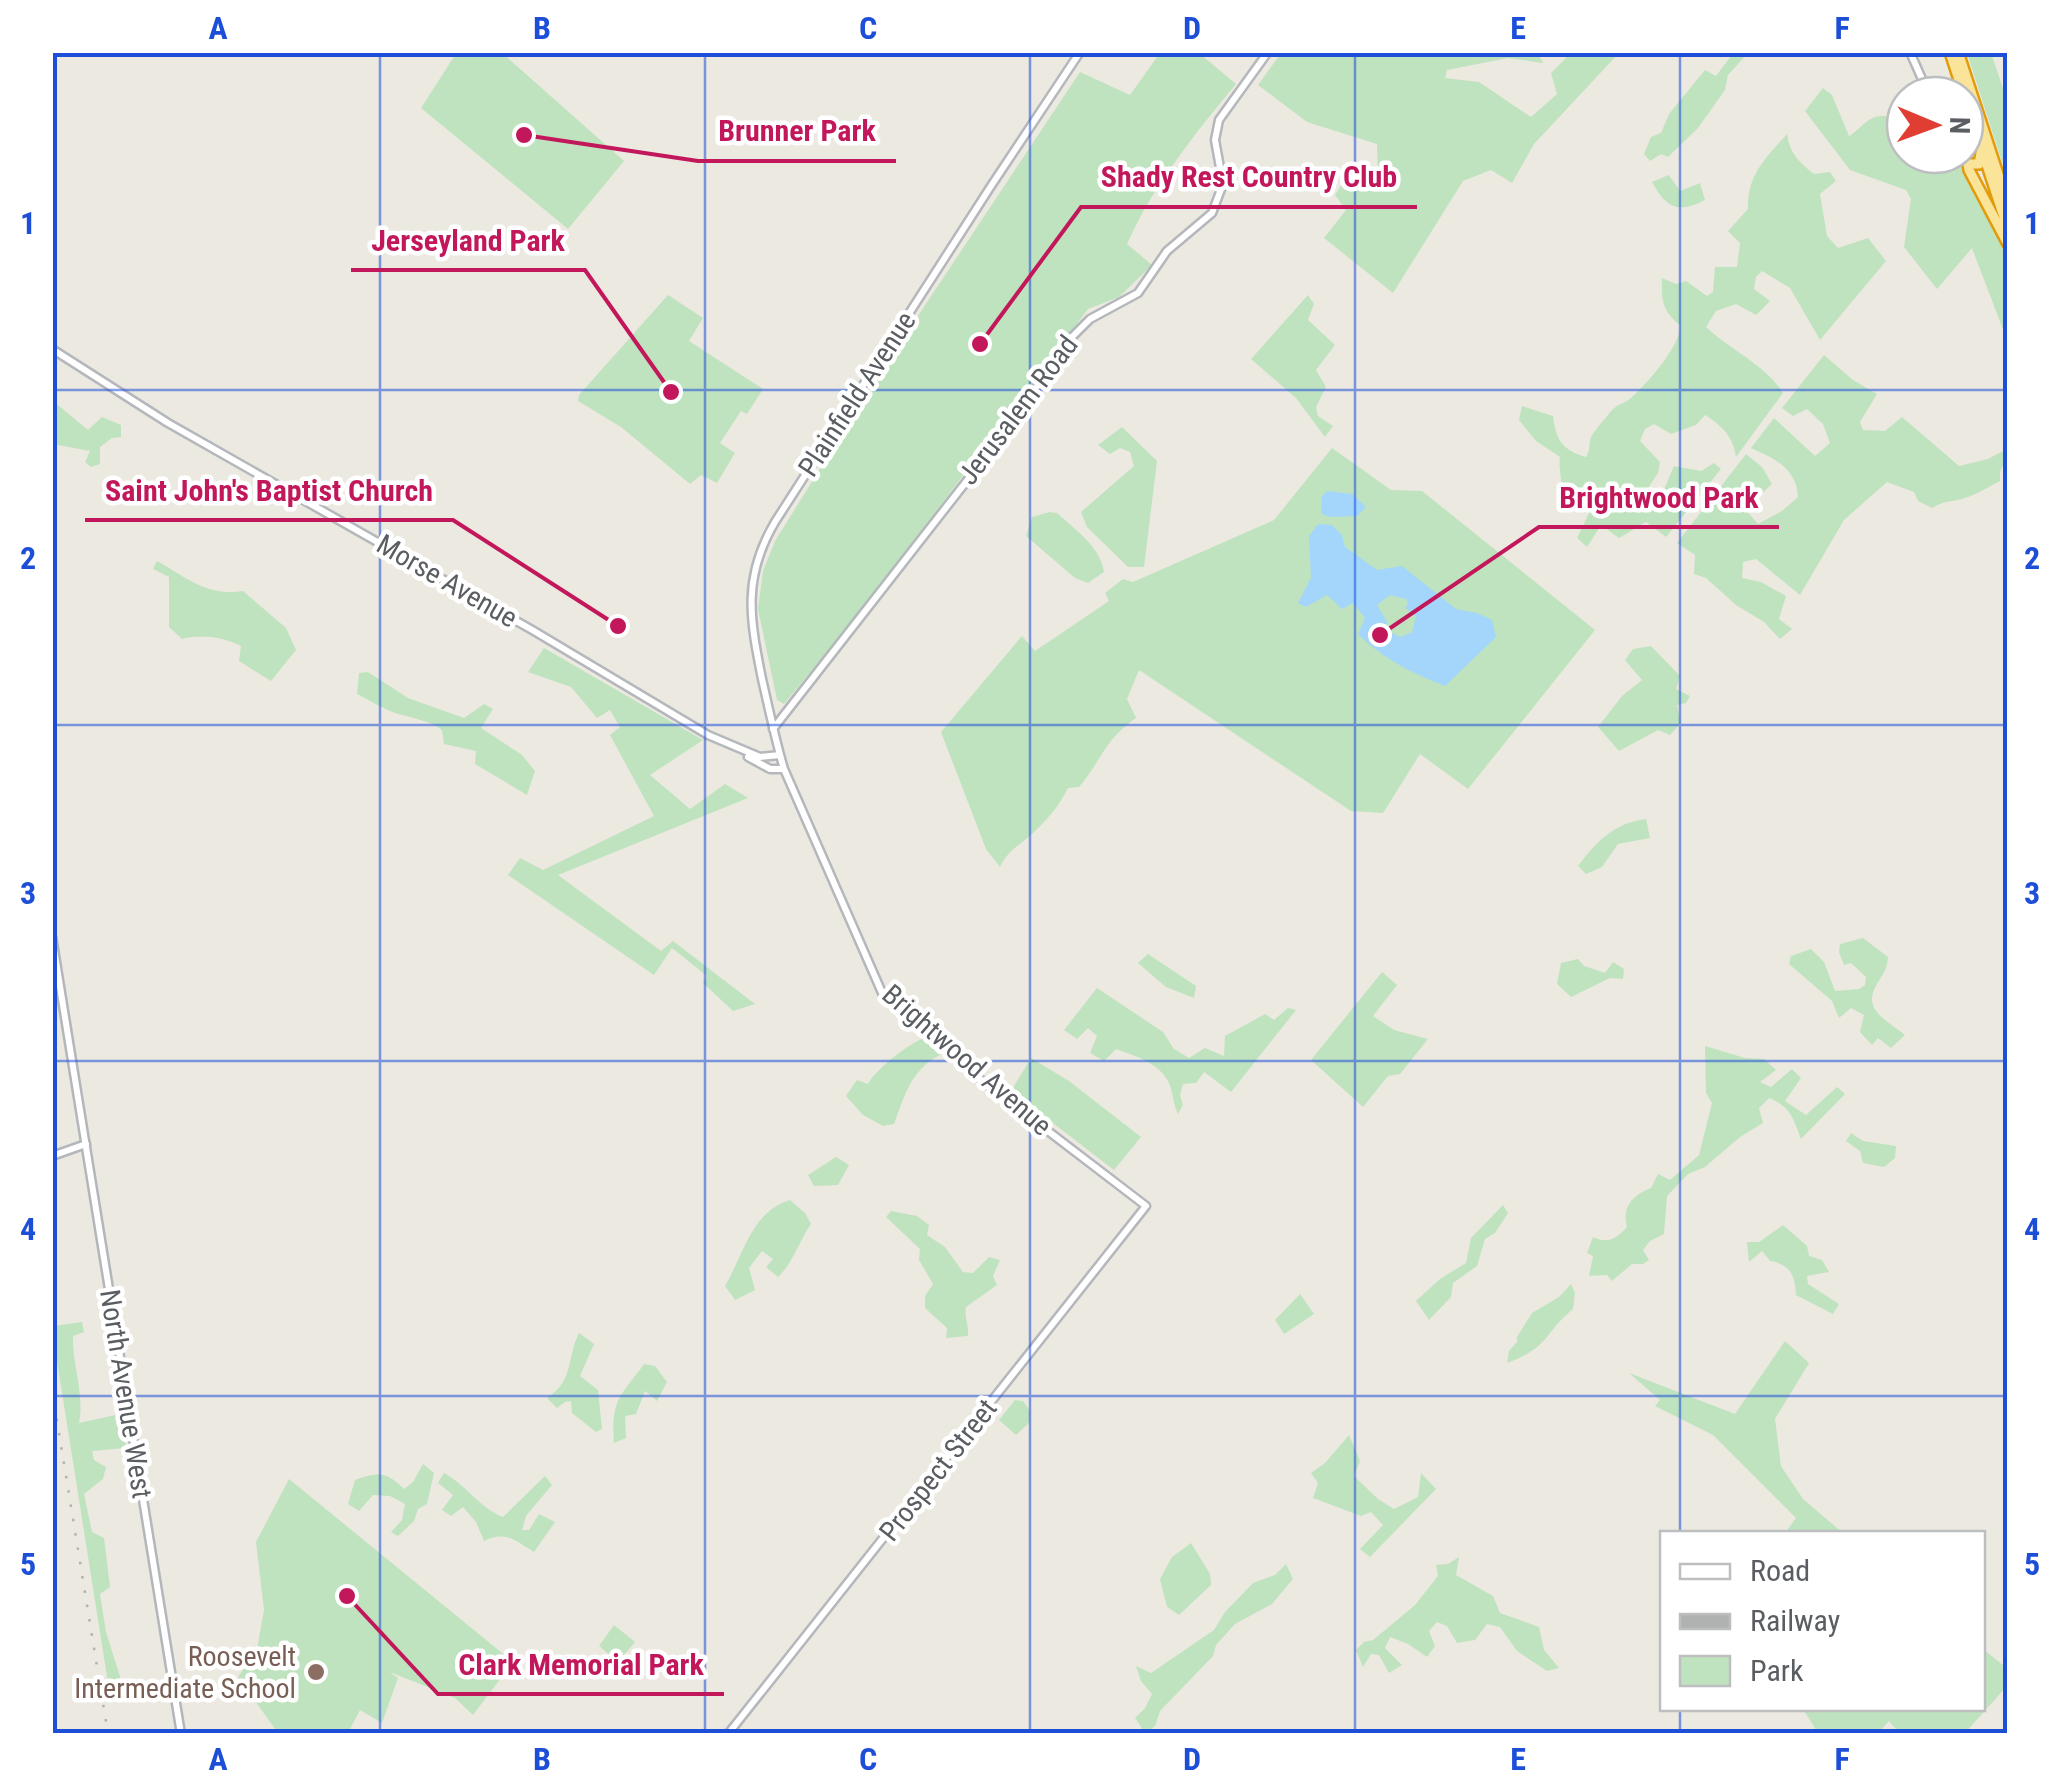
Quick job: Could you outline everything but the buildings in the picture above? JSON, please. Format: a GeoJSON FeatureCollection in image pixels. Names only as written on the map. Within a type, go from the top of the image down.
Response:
{"type":"FeatureCollection","features":[{"type":"Feature","properties":{"kind":"highway"},"geometry":{"type":"LineString","coordinates":[[1958,52],[2008,205]]}},
{"type":"Feature","properties":{"kind":"highway"},"geometry":{"type":"LineString","coordinates":[[1985,160],[2008,229]]}},
{"type":"Feature","properties":{"kind":"highway"},"geometry":{"type":"LineString","coordinates":[[1973,175],[2008,244]]}},
{"type":"Feature","properties":{"kind":"street","name":"Plainfield Avenue"},"geometry":{"type":"LineString","coordinates":[[784,769],[750,616],[752,584],[764,542],[847,406],[1080,52]]}},
{"type":"Feature","properties":{"kind":"street","name":"Jerusalem Road"},"geometry":{"type":"LineString","coordinates":[[773,730],[1005,432],[1072,337],[1090,319],[1138,292],[1166,251],[1212,213],[1223,184],[1216,145],[1217,125],[1268,52]]}},
{"type":"Feature","properties":{"kind":"street"},"geometry":{"type":"LineString","coordinates":[[1910,52],[1920,75]]}},
{"type":"Feature","properties":{"kind":"street","name":"Morse Avenue"},"geometry":{"type":"LineString","coordinates":[[52,349],[168,423],[534,631],[708,736],[770,768],[784,769]]}},
{"type":"Feature","properties":{"kind":"street","name":"Morse Avenue"},"geometry":{"type":"LineString","coordinates":[[739,750],[766,758],[780,756]]}},
{"type":"Feature","properties":{"kind":"street","name":"Brightwood Avenue"},"geometry":{"type":"LineString","coordinates":[[784,769],[883,995],[980,1079],[1146,1206]]}},
{"type":"Feature","properties":{"kind":"street","name":"North Avenue West"},"geometry":{"type":"LineString","coordinates":[[52,938],[181,1734]]}},
{"type":"Feature","properties":{"kind":"street"},"geometry":{"type":"LineString","coordinates":[[52,1156],[86,1144]]}},
{"type":"Feature","properties":{"kind":"street","name":"Prospect Street"},"geometry":{"type":"LineString","coordinates":[[728,1734],[1146,1206]]}},
{"type":"Feature","properties":{"kind":"green space"},"geometry":{"type":"Polygon","coordinates":[[[457,52],[502,53],[624,161],[568,229],[421,108],[457,52]]]}},
{"type":"Feature","properties":{"kind":"green space"},"geometry":{"type":"Polygon","coordinates":[[[1734,52],[1748,53],[1728,75],[1725,90],[1698,128],[1668,157],[1661,154],[1650,161],[1644,154],[1651,137],[1661,133],[1669,114],[1705,70],[1716,76],[1734,52]]]}},
{"type":"Feature","properties":{"kind":"green space"},"geometry":{"type":"Polygon","coordinates":[[[1160,53],[1199,53],[1236,84],[1162,180],[1127,244],[1152,265],[1119,297],[1088,309],[868,602],[784,704],[777,700],[758,609],[763,571],[775,541],[876,379],[1080,72],[1130,95],[1160,53]]]}},
{"type":"Feature","properties":{"kind":"green space"},"geometry":{"type":"Polygon","coordinates":[[[1281,53],[1538,53],[1543,63],[1508,58],[1447,70],[1445,78],[1479,82],[1531,117],[1557,94],[1551,73],[1566,53],[1619,53],[1534,144],[1512,183],[1491,170],[1463,181],[1393,293],[1324,238],[1346,210],[1335,195],[1344,181],[1378,175],[1377,144],[1307,122],[1258,85],[1281,53]]]}},
{"type":"Feature","properties":{"kind":"green space"},"geometry":{"type":"Polygon","coordinates":[[[1967,53],[1991,53],[2007,100],[2007,166],[2003,165],[1985,109],[1985,75],[1974,75],[1967,53]]]}},
{"type":"Feature","properties":{"kind":"green space"},"geometry":{"type":"Polygon","coordinates":[[[1823,88],[1832,95],[1849,136],[1872,118],[1885,116],[1885,175],[1970,175],[1990,212],[2007,257],[2007,340],[1972,248],[1937,289],[1904,247],[1911,199],[1906,190],[1850,170],[1805,111],[1823,88]]]}},
{"type":"Feature","properties":{"kind":"green space"},"geometry":{"type":"Polygon","coordinates":[[[1787,134],[1793,152],[1804,165],[1814,174],[1830,172],[1836,181],[1820,194],[1827,236],[1838,248],[1868,238],[1886,261],[1820,340],[1790,288],[1762,271],[1756,277],[1754,289],[1770,301],[1756,315],[1736,304],[1716,311],[1706,327],[1767,374],[1783,393],[1736,457],[1726,432],[1705,415],[1696,425],[1671,434],[1654,424],[1645,429],[1640,441],[1660,462],[1658,473],[1643,496],[1644,504],[1653,504],[1663,492],[1674,466],[1701,471],[1714,463],[1721,469],[1666,537],[1646,522],[1619,538],[1601,525],[1587,547],[1577,538],[1589,513],[1561,493],[1560,457],[1536,441],[1519,420],[1522,406],[1553,416],[1562,443],[1586,457],[1596,429],[1612,410],[1646,383],[1679,333],[1680,325],[1664,305],[1662,278],[1676,284],[1686,281],[1707,296],[1713,292],[1715,267],[1737,267],[1740,243],[1728,231],[1748,209],[1748,197],[1759,168],[1787,134]]]}},
{"type":"Feature","properties":{"kind":"green space"},"geometry":{"type":"Polygon","coordinates":[[[1669,175],[1680,191],[1700,183],[1705,200],[1687,207],[1668,203],[1652,182],[1669,175]]]}},
{"type":"Feature","properties":{"kind":"green space"},"geometry":{"type":"Polygon","coordinates":[[[668,295],[703,318],[689,341],[763,389],[747,414],[741,411],[720,443],[735,453],[717,483],[701,475],[690,484],[621,427],[578,401],[579,395],[668,295]]]}},
{"type":"Feature","properties":{"kind":"green space"},"geometry":{"type":"Polygon","coordinates":[[[1308,295],[1314,304],[1308,320],[1335,345],[1316,370],[1326,387],[1316,407],[1318,416],[1333,426],[1325,437],[1296,398],[1251,359],[1308,295]]]}},
{"type":"Feature","properties":{"kind":"green space"},"geometry":{"type":"Polygon","coordinates":[[[1824,355],[1877,394],[1860,422],[1863,430],[1885,431],[1902,417],[1959,466],[2003,451],[2007,456],[2000,481],[1969,497],[1932,508],[1918,501],[1914,492],[1887,482],[1844,520],[1800,595],[1756,559],[1743,562],[1742,578],[1761,582],[1786,596],[1779,619],[1792,629],[1780,639],[1706,578],[1694,574],[1695,555],[1677,543],[1746,454],[1762,467],[1772,484],[1745,509],[1758,524],[1798,497],[1789,472],[1751,448],[1774,418],[1815,456],[1830,443],[1823,424],[1807,409],[1793,416],[1782,408],[1824,355]]]}},
{"type":"Feature","properties":{"kind":"green space"},"geometry":{"type":"Polygon","coordinates":[[[52,400],[88,430],[102,417],[121,425],[121,437],[100,447],[100,464],[91,467],[85,462],[90,451],[53,444],[52,400]]]}},
{"type":"Feature","properties":{"kind":"green space"},"geometry":{"type":"Polygon","coordinates":[[[1122,427],[1157,461],[1144,567],[1128,567],[1087,527],[1081,512],[1134,466],[1130,452],[1120,448],[1110,454],[1098,445],[1122,427]]]}},
{"type":"Feature","properties":{"kind":"green space"},"geometry":{"type":"Polygon","coordinates":[[[1332,448],[1391,490],[1422,491],[1595,630],[1468,789],[1420,754],[1383,813],[1351,811],[1139,670],[1127,699],[1136,718],[1110,742],[1079,787],[1068,788],[1048,817],[1000,867],[986,849],[941,732],[1022,636],[1035,651],[1109,601],[1105,593],[1123,579],[1133,582],[1274,520],[1332,448]]]}},
{"type":"Feature","properties":{"kind":"green space"},"geometry":{"type":"Polygon","coordinates":[[[1057,513],[1086,539],[1098,554],[1104,572],[1088,583],[1075,578],[1026,536],[1032,517],[1057,513]]]}},
{"type":"Feature","properties":{"kind":"green space"},"geometry":{"type":"Polygon","coordinates":[[[157,561],[208,588],[243,591],[286,628],[296,650],[271,681],[239,661],[241,646],[212,637],[182,639],[169,627],[169,577],[153,569],[157,561]]]}},
{"type":"Feature","properties":{"kind":"green space"},"geometry":{"type":"Polygon","coordinates":[[[1651,646],[1680,676],[1676,689],[1690,696],[1686,703],[1677,705],[1681,723],[1670,735],[1658,730],[1619,751],[1598,727],[1622,696],[1642,680],[1625,660],[1633,649],[1651,646]]]}},
{"type":"Feature","properties":{"kind":"green space"},"geometry":{"type":"Polygon","coordinates":[[[544,648],[703,740],[650,775],[690,809],[725,784],[748,798],[558,875],[661,951],[673,941],[755,1004],[733,1011],[703,983],[707,976],[672,948],[654,975],[508,875],[520,858],[543,870],[654,816],[610,735],[620,727],[610,710],[597,718],[571,687],[528,672],[544,648]]]}},
{"type":"Feature","properties":{"kind":"green space"},"geometry":{"type":"Polygon","coordinates":[[[368,672],[408,698],[464,718],[484,704],[493,709],[481,728],[522,755],[535,771],[527,795],[475,764],[476,751],[444,744],[442,730],[437,727],[395,713],[357,694],[359,673],[368,672]]]}},
{"type":"Feature","properties":{"kind":"green space"},"geometry":{"type":"Polygon","coordinates":[[[1646,819],[1650,838],[1618,844],[1602,867],[1586,874],[1578,866],[1607,835],[1646,819]]]}},
{"type":"Feature","properties":{"kind":"green space"},"geometry":{"type":"Polygon","coordinates":[[[1863,938],[1888,957],[1872,1002],[1879,1014],[1905,1035],[1891,1048],[1878,1038],[1872,1045],[1860,1032],[1864,1015],[1851,1008],[1839,1018],[1832,1001],[1789,964],[1791,956],[1811,949],[1824,962],[1835,991],[1859,989],[1865,985],[1866,977],[1851,963],[1844,965],[1839,952],[1840,944],[1863,938]]]}},
{"type":"Feature","properties":{"kind":"green space"},"geometry":{"type":"Polygon","coordinates":[[[1148,954],[1196,986],[1194,998],[1166,987],[1138,963],[1148,954]]]}},
{"type":"Feature","properties":{"kind":"green space"},"geometry":{"type":"Polygon","coordinates":[[[1578,959],[1584,966],[1605,973],[1613,962],[1624,969],[1623,979],[1610,978],[1571,997],[1557,984],[1561,963],[1578,959]]]}},
{"type":"Feature","properties":{"kind":"green space"},"geometry":{"type":"Polygon","coordinates":[[[1382,972],[1397,985],[1373,1016],[1394,1030],[1428,1039],[1400,1074],[1388,1076],[1363,1107],[1311,1060],[1382,972]]]}},
{"type":"Feature","properties":{"kind":"green space"},"geometry":{"type":"Polygon","coordinates":[[[1097,988],[1163,1032],[1174,1049],[1189,1058],[1205,1048],[1224,1056],[1225,1036],[1265,1014],[1274,1020],[1288,1008],[1296,1010],[1231,1092],[1204,1072],[1196,1083],[1183,1084],[1183,1105],[1178,1114],[1169,1083],[1153,1065],[1116,1049],[1104,1061],[1090,1053],[1097,1036],[1088,1028],[1077,1039],[1064,1030],[1097,988]]]}},
{"type":"Feature","properties":{"kind":"green space"},"geometry":{"type":"Polygon","coordinates":[[[922,1039],[942,1054],[917,1074],[894,1124],[883,1126],[863,1115],[846,1096],[857,1080],[868,1084],[892,1058],[922,1039]]]}},
{"type":"Feature","properties":{"kind":"green space"},"geometry":{"type":"Polygon","coordinates":[[[1705,1046],[1745,1058],[1764,1059],[1776,1070],[1760,1082],[1771,1087],[1792,1069],[1801,1078],[1785,1101],[1806,1115],[1837,1087],[1845,1094],[1801,1139],[1787,1109],[1769,1098],[1759,1108],[1763,1123],[1705,1167],[1688,1174],[1667,1196],[1664,1234],[1643,1250],[1649,1260],[1632,1264],[1612,1281],[1607,1275],[1589,1276],[1593,1256],[1587,1253],[1593,1237],[1607,1240],[1619,1235],[1627,1227],[1627,1208],[1633,1199],[1651,1188],[1658,1174],[1670,1180],[1699,1155],[1712,1103],[1706,1093],[1705,1046]]]}},
{"type":"Feature","properties":{"kind":"green space"},"geometry":{"type":"Polygon","coordinates":[[[1031,1058],[1069,1081],[1141,1137],[1114,1170],[1011,1091],[1031,1058]]]}},
{"type":"Feature","properties":{"kind":"green space"},"geometry":{"type":"Polygon","coordinates":[[[1851,1133],[1863,1141],[1896,1146],[1895,1158],[1884,1167],[1863,1163],[1860,1151],[1846,1141],[1851,1133]]]}},
{"type":"Feature","properties":{"kind":"green space"},"geometry":{"type":"Polygon","coordinates":[[[836,1157],[849,1165],[838,1185],[814,1186],[808,1175],[836,1157]]]}},
{"type":"Feature","properties":{"kind":"green space"},"geometry":{"type":"Polygon","coordinates":[[[790,1200],[811,1224],[778,1277],[766,1267],[773,1259],[762,1251],[749,1268],[755,1290],[735,1300],[725,1286],[750,1236],[766,1214],[790,1200]]]}},
{"type":"Feature","properties":{"kind":"green space"},"geometry":{"type":"Polygon","coordinates":[[[1503,1205],[1508,1213],[1495,1233],[1485,1239],[1477,1266],[1453,1283],[1451,1297],[1429,1320],[1416,1301],[1466,1263],[1471,1238],[1503,1205]]]}},
{"type":"Feature","properties":{"kind":"green space"},"geometry":{"type":"Polygon","coordinates":[[[891,1211],[917,1216],[929,1225],[927,1235],[945,1247],[963,1272],[973,1273],[989,1257],[1000,1260],[993,1276],[997,1285],[966,1307],[968,1336],[946,1338],[947,1328],[925,1308],[925,1296],[933,1284],[919,1260],[920,1249],[886,1217],[891,1211]]]}},
{"type":"Feature","properties":{"kind":"green space"},"geometry":{"type":"Polygon","coordinates":[[[1783,1225],[1807,1246],[1809,1256],[1822,1260],[1829,1272],[1807,1276],[1808,1284],[1839,1304],[1833,1314],[1796,1295],[1790,1272],[1770,1261],[1762,1251],[1749,1262],[1747,1242],[1759,1242],[1783,1225]]]}},
{"type":"Feature","properties":{"kind":"green space"},"geometry":{"type":"Polygon","coordinates":[[[1571,1284],[1575,1293],[1573,1309],[1539,1346],[1507,1363],[1509,1351],[1532,1313],[1559,1297],[1571,1284]]]}},
{"type":"Feature","properties":{"kind":"green space"},"geometry":{"type":"Polygon","coordinates":[[[1300,1294],[1314,1314],[1284,1334],[1275,1320],[1300,1294]]]}},
{"type":"Feature","properties":{"kind":"green space"},"geometry":{"type":"Polygon","coordinates":[[[82,1322],[84,1332],[73,1336],[79,1423],[120,1414],[126,1448],[92,1451],[94,1460],[106,1467],[103,1479],[84,1494],[92,1532],[104,1538],[110,1587],[100,1594],[106,1632],[122,1683],[109,1689],[53,1336],[53,1326],[82,1322]]]}},
{"type":"Feature","properties":{"kind":"green space"},"geometry":{"type":"Polygon","coordinates":[[[579,1333],[594,1344],[580,1376],[598,1390],[602,1429],[596,1432],[572,1413],[571,1401],[557,1408],[547,1398],[566,1376],[579,1333]]]}},
{"type":"Feature","properties":{"kind":"green space"},"geometry":{"type":"Polygon","coordinates":[[[1785,1341],[1809,1363],[1775,1419],[1781,1466],[1803,1499],[1841,1531],[1786,1531],[1796,1518],[1713,1435],[1655,1406],[1660,1400],[1629,1373],[1735,1414],[1785,1341]]]}},
{"type":"Feature","properties":{"kind":"green space"},"geometry":{"type":"Polygon","coordinates":[[[644,1364],[655,1366],[667,1382],[657,1401],[645,1391],[636,1414],[625,1416],[626,1438],[614,1443],[619,1399],[644,1364]]]}},
{"type":"Feature","properties":{"kind":"green space"},"geometry":{"type":"Polygon","coordinates":[[[1015,1400],[1023,1401],[1030,1411],[1030,1422],[1016,1435],[999,1420],[1015,1400]]]}},
{"type":"Feature","properties":{"kind":"green space"},"geometry":{"type":"Polygon","coordinates":[[[1349,1435],[1360,1461],[1354,1476],[1394,1509],[1418,1497],[1421,1473],[1436,1489],[1370,1557],[1360,1549],[1383,1525],[1371,1512],[1361,1516],[1313,1498],[1318,1483],[1311,1473],[1349,1435]]]}},
{"type":"Feature","properties":{"kind":"green space"},"geometry":{"type":"Polygon","coordinates":[[[423,1464],[434,1473],[427,1504],[418,1509],[414,1521],[398,1536],[391,1532],[402,1520],[405,1504],[390,1496],[373,1495],[359,1511],[348,1504],[355,1480],[381,1475],[404,1489],[423,1464]]]}},
{"type":"Feature","properties":{"kind":"green space"},"geometry":{"type":"Polygon","coordinates":[[[444,1473],[503,1517],[545,1476],[552,1485],[526,1516],[522,1530],[529,1530],[539,1514],[555,1522],[534,1552],[505,1537],[484,1541],[476,1522],[463,1507],[451,1516],[442,1510],[453,1495],[438,1483],[444,1473]]]}},
{"type":"Feature","properties":{"kind":"green space"},"geometry":{"type":"Polygon","coordinates":[[[289,1479],[513,1662],[473,1715],[455,1698],[390,1672],[398,1678],[382,1723],[360,1710],[348,1733],[278,1733],[238,1677],[257,1649],[264,1610],[256,1542],[289,1479]]]}},
{"type":"Feature","properties":{"kind":"green space"},"geometry":{"type":"Polygon","coordinates":[[[1191,1543],[1210,1574],[1211,1585],[1179,1615],[1167,1607],[1160,1579],[1172,1557],[1191,1543]]]}},
{"type":"Feature","properties":{"kind":"green space"},"geometry":{"type":"Polygon","coordinates":[[[1459,1557],[1456,1575],[1493,1596],[1500,1613],[1539,1627],[1544,1650],[1559,1668],[1547,1671],[1517,1651],[1500,1627],[1487,1624],[1475,1640],[1457,1643],[1447,1626],[1437,1622],[1429,1631],[1435,1646],[1427,1657],[1390,1637],[1385,1648],[1402,1665],[1389,1673],[1379,1655],[1371,1654],[1363,1667],[1356,1650],[1415,1605],[1438,1576],[1436,1565],[1459,1557]]]}},
{"type":"Feature","properties":{"kind":"green space"},"geometry":{"type":"Polygon","coordinates":[[[1286,1564],[1293,1579],[1272,1604],[1235,1624],[1216,1645],[1213,1656],[1160,1711],[1155,1726],[1145,1733],[1135,1718],[1152,1694],[1141,1681],[1136,1666],[1151,1673],[1214,1630],[1225,1612],[1253,1583],[1275,1575],[1286,1564]]]}},
{"type":"Feature","properties":{"kind":"green space"},"geometry":{"type":"Polygon","coordinates":[[[614,1625],[635,1642],[618,1662],[599,1646],[614,1625]]]}},
{"type":"Feature","properties":{"kind":"green space"},"geometry":{"type":"Polygon","coordinates":[[[1985,1651],[2004,1666],[2007,1663],[2007,1686],[1985,1711],[1985,1651]]]}},
{"type":"Feature","properties":{"kind":"green space"},"geometry":{"type":"Polygon","coordinates":[[[1804,1711],[1985,1711],[1965,1733],[1899,1733],[1889,1721],[1878,1733],[1818,1733],[1804,1711]]]}},
{"type":"Feature","properties":{"kind":"water"},"geometry":{"type":"Polygon","coordinates":[[[1327,491],[1352,494],[1366,507],[1357,516],[1321,514],[1322,496],[1327,491]]]}},
{"type":"Feature","properties":{"kind":"water"},"geometry":{"type":"Polygon","coordinates":[[[1318,524],[1332,525],[1342,535],[1345,547],[1377,570],[1402,566],[1456,609],[1492,620],[1496,637],[1445,686],[1398,664],[1358,634],[1365,618],[1353,603],[1342,609],[1327,595],[1306,607],[1298,603],[1311,578],[1309,536],[1318,524]],[[1390,595],[1377,605],[1387,622],[1385,630],[1401,637],[1412,632],[1416,616],[1405,608],[1406,599],[1390,595]]]}},
{"type":"Feature","properties":{"kind":"railway"},"geometry":{"type":"LineString","coordinates":[[52,1390],[108,1734]]}},
{"type":"Feature","properties":{"kind":"place","name":"Brunner Park"},"geometry":{"type":"Point","coordinates":[524,135]}},
{"type":"Feature","properties":{"kind":"place","name":"Shady Rest Country Club"},"geometry":{"type":"Point","coordinates":[980,344]}},
{"type":"Feature","properties":{"kind":"place","name":"Jerseyland Park"},"geometry":{"type":"Point","coordinates":[671,392]}},
{"type":"Feature","properties":{"kind":"place","name":"Saint John's Baptist Church"},"geometry":{"type":"Point","coordinates":[618,626]}},
{"type":"Feature","properties":{"kind":"place","name":"Brightwood Park"},"geometry":{"type":"Point","coordinates":[1380,635]}},
{"type":"Feature","properties":{"kind":"place","name":"Clark Memorial Park"},"geometry":{"type":"Point","coordinates":[347,1596]}},
{"type":"Feature","properties":{"kind":"place","name":"Roosevelt Intermediate School"},"geometry":{"type":"Point","coordinates":[316,1672]}}]}
